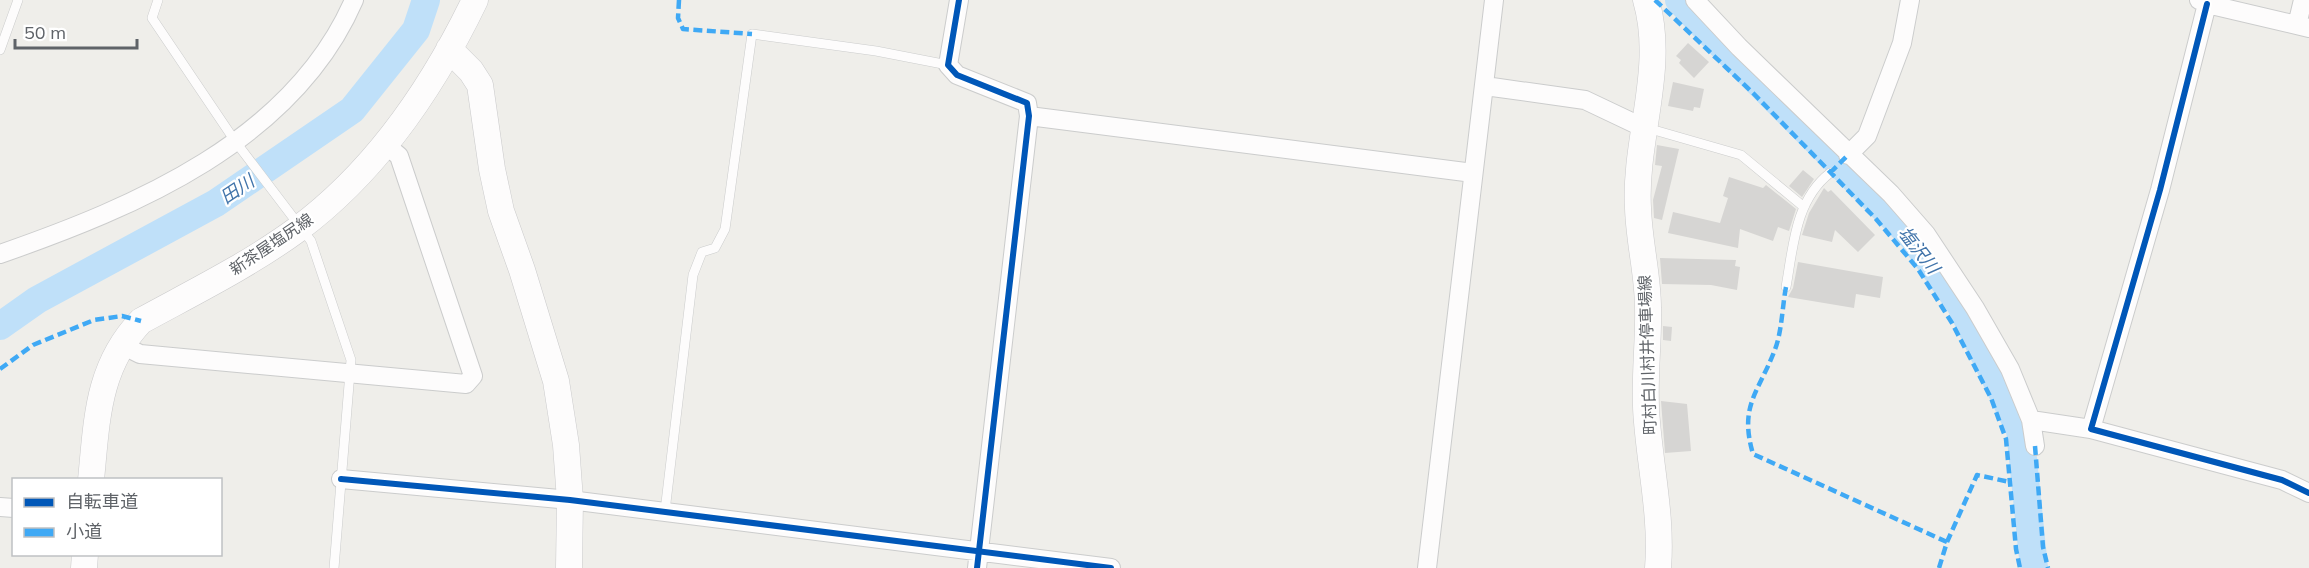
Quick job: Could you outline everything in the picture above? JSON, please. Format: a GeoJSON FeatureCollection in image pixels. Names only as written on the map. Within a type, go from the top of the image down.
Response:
{"type":"FeatureCollection","features":[{"type":"Feature","properties":{"kind":"main road","name":"新茶屋塩尻線"},"geometry":{"type":"LineString","coordinates":[[91,478],[103,385],[114,357],[128,335],[141,321],[263,253],[296,223],[337,195],[386,145],[419,98],[475,0]]}},
{"type":"Feature","properties":{"kind":"main road","name":"町村白川村井停車場線"},"geometry":{"type":"LineString","coordinates":[[1646,0],[1653,34],[1650,93],[1638,172],[1638,210],[1648,295],[1647,422],[1657,503],[1658,568]]}},
{"type":"Feature","properties":{"kind":"main road"},"geometry":{"type":"LineString","coordinates":[[449,49],[471,71],[480,85],[492,169],[501,211],[522,270],[556,381],[566,445],[570,500],[569,568]]}},
{"type":"Feature","properties":{"kind":"street"},"geometry":{"type":"LineString","coordinates":[[0,254],[76,228],[188,174],[237,142],[284,101],[309,73],[335,36],[354,0]]}},
{"type":"Feature","properties":{"kind":"street"},"geometry":{"type":"LineString","coordinates":[[959,0],[948,65],[957,75],[1027,103],[1029,116],[979,560]]}},
{"type":"Feature","properties":{"kind":"street"},"geometry":{"type":"LineString","coordinates":[[1427,568],[1494,0]]}},
{"type":"Feature","properties":{"kind":"street"},"geometry":{"type":"LineString","coordinates":[[1695,0],[1739,47],[1891,194],[1926,234],[1975,308],[2010,369],[2031,420],[2035,446]]}},
{"type":"Feature","properties":{"kind":"street"},"geometry":{"type":"LineString","coordinates":[[1848,154],[1867,136],[1902,43],[1910,0]]}},
{"type":"Feature","properties":{"kind":"street"},"geometry":{"type":"LineString","coordinates":[[2091,429],[2160,190],[2203,2],[2303,26],[2303,0]]}},
{"type":"Feature","properties":{"kind":"street"},"geometry":{"type":"LineString","coordinates":[[1485,86],[1585,100],[1644,128]]}},
{"type":"Feature","properties":{"kind":"street"},"geometry":{"type":"LineString","coordinates":[[1029,116],[1473,173]]}},
{"type":"Feature","properties":{"kind":"street"},"geometry":{"type":"LineString","coordinates":[[122,345],[140,354],[466,384],[473,376],[399,156],[386,145]]}},
{"type":"Feature","properties":{"kind":"street"},"geometry":{"type":"LineString","coordinates":[[2031,420],[2091,429],[2282,480],[2309,493]]}},
{"type":"Feature","properties":{"kind":"street"},"geometry":{"type":"LineString","coordinates":[[341,479],[665,511],[979,560],[1111,568]]}},
{"type":"Feature","properties":{"kind":"lane"},"geometry":{"type":"LineString","coordinates":[[0,50],[18,0]]}},
{"type":"Feature","properties":{"kind":"lane"},"geometry":{"type":"LineString","coordinates":[[158,0],[152,18],[237,142],[310,242],[351,360],[334,568]]}},
{"type":"Feature","properties":{"kind":"lane"},"geometry":{"type":"LineString","coordinates":[[665,511],[693,275],[702,252],[715,248],[725,229],[752,34],[876,51],[948,65]]}},
{"type":"Feature","properties":{"kind":"lane"},"geometry":{"type":"LineString","coordinates":[[1644,128],[1741,155],[1804,207]]}},
{"type":"Feature","properties":{"kind":"lane"},"geometry":{"type":"LineString","coordinates":[[1786,287],[1793,239],[1804,207],[1818,182],[1830,173]]}},
{"type":"Feature","properties":{"kind":"building"},"geometry":{"type":"Polygon","coordinates":[[[1688,43],[1709,62],[1694,78],[1679,63],[1681,60],[1676,56],[1688,43]]]}},
{"type":"Feature","properties":{"kind":"building"},"geometry":{"type":"Polygon","coordinates":[[[1673,82],[1704,89],[1700,108],[1694,107],[1693,111],[1668,106],[1673,82]]]}},
{"type":"Feature","properties":{"kind":"building"},"geometry":{"type":"Polygon","coordinates":[[[1657,145],[1679,149],[1662,220],[1654,218],[1653,200],[1662,166],[1655,165],[1657,145]]]}},
{"type":"Feature","properties":{"kind":"building"},"geometry":{"type":"Polygon","coordinates":[[[1803,170],[1814,179],[1802,197],[1789,186],[1803,170]]]}},
{"type":"Feature","properties":{"kind":"building"},"geometry":{"type":"Polygon","coordinates":[[[1729,177],[1763,188],[1766,185],[1796,209],[1789,231],[1778,227],[1773,241],[1740,229],[1738,248],[1668,233],[1673,212],[1720,223],[1728,198],[1723,196],[1729,177]]]}},
{"type":"Feature","properties":{"kind":"building"},"geometry":{"type":"Polygon","coordinates":[[[1824,188],[1828,192],[1831,190],[1875,235],[1858,252],[1835,230],[1832,242],[1802,235],[1809,213],[1824,188]]]}},
{"type":"Feature","properties":{"kind":"building"},"geometry":{"type":"Polygon","coordinates":[[[1660,258],[1736,260],[1735,266],[1740,267],[1737,290],[1711,285],[1662,284],[1660,258]]]}},
{"type":"Feature","properties":{"kind":"building"},"geometry":{"type":"Polygon","coordinates":[[[1798,262],[1883,277],[1880,298],[1856,294],[1854,308],[1788,297],[1793,288],[1798,262]]]}},
{"type":"Feature","properties":{"kind":"building"},"geometry":{"type":"Polygon","coordinates":[[[1663,326],[1672,327],[1671,341],[1663,340],[1663,326]]]}},
{"type":"Feature","properties":{"kind":"building"},"geometry":{"type":"Polygon","coordinates":[[[1661,401],[1687,404],[1691,451],[1665,453],[1661,401]]]}},
{"type":"Feature","properties":{"kind":"waterway","name":"田川"},"geometry":{"type":"LineString","coordinates":[[0,326],[37,300],[216,203],[352,110],[416,30],[426,0]]}},
{"type":"Feature","properties":{"kind":"waterway","name":"塩沢川"},"geometry":{"type":"LineString","coordinates":[[1679,0],[1913,238],[1961,306],[2020,430],[2034,568]]}},
{"type":"Feature","properties":{"kind":"marked path"},"geometry":{"type":"LineString","coordinates":[[679,0],[678,18],[683,29],[752,34]]}},
{"type":"Feature","properties":{"kind":"marked path"},"geometry":{"type":"LineString","coordinates":[[1655,0],[1753,93],[1876,219],[1918,269],[1952,323],[1991,398],[2006,439],[2016,549],[2020,568]]}},
{"type":"Feature","properties":{"kind":"marked path"},"geometry":{"type":"LineString","coordinates":[[1830,173],[1848,155]]}},
{"type":"Feature","properties":{"kind":"marked path"},"geometry":{"type":"LineString","coordinates":[[1786,287],[1777,345],[1749,411],[1749,438],[1753,454],[1947,542]]}},
{"type":"Feature","properties":{"kind":"marked path"},"geometry":{"type":"LineString","coordinates":[[0,369],[33,345],[94,320],[122,316],[141,321]]}},
{"type":"Feature","properties":{"kind":"marked path"},"geometry":{"type":"LineString","coordinates":[[2035,446],[2043,547],[2048,568]]}},
{"type":"Feature","properties":{"kind":"marked path"},"geometry":{"type":"LineString","coordinates":[[1939,568],[1947,542],[1977,475],[2010,482]]}},
{"type":"Feature","properties":{"kind":"cycle path"},"geometry":{"type":"LineString","coordinates":[[959,0],[948,65],[957,75],[1027,103],[1029,116],[977,568]]}},
{"type":"Feature","properties":{"kind":"cycle path"},"geometry":{"type":"LineString","coordinates":[[2207,4],[2160,190],[2091,429],[2282,480],[2309,493]]}},
{"type":"Feature","properties":{"kind":"cycle path"},"geometry":{"type":"LineString","coordinates":[[341,479],[570,500],[1111,568]]}}]}
